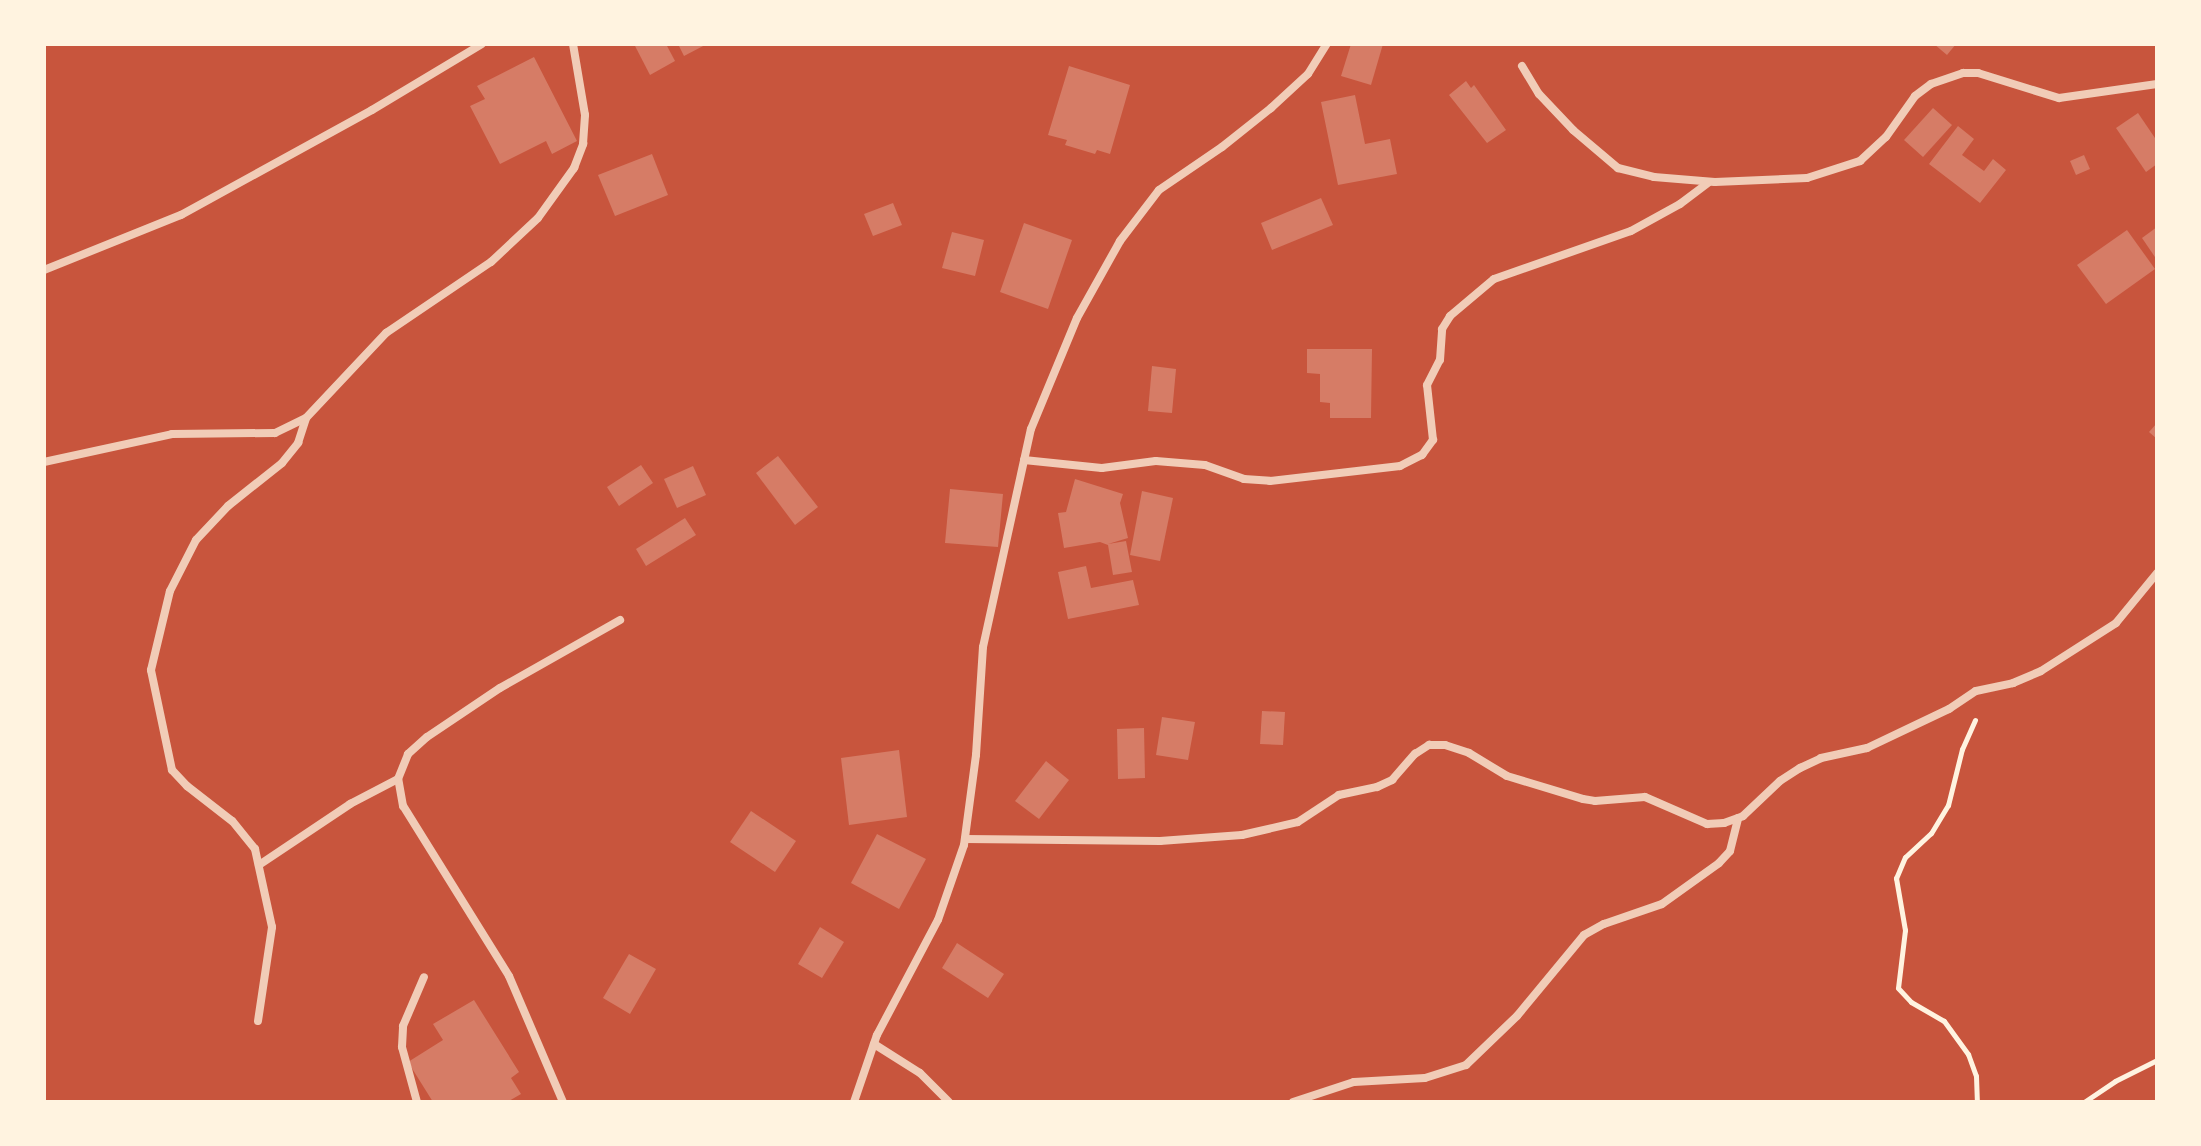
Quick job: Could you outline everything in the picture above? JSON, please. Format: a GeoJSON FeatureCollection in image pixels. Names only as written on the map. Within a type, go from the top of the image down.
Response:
{"type":"FeatureCollection","features":[{"type":"Feature","properties":{"kind":"street"},"geometry":{"type":"LineString","coordinates":[[44,270],[181,215],[372,110],[482,44]]}},
{"type":"Feature","properties":{"kind":"street"},"geometry":{"type":"LineString","coordinates":[[44,462],[172,434],[275,433],[306,418],[386,333],[491,262],[538,218],[574,168],[583,144],[585,115],[573,44]]}},
{"type":"Feature","properties":{"kind":"street"},"geometry":{"type":"LineString","coordinates":[[854,1102],[874,1044],[938,920],[965,839],[976,755],[983,647],[1031,429],[1077,318],[1120,241],[1159,190],[1222,147],[1271,108],[1308,74],[1327,44]]}},
{"type":"Feature","properties":{"kind":"street"},"geometry":{"type":"LineString","coordinates":[[1522,66],[1539,94],[1618,168],[1654,177],[1709,182],[1807,178],[1860,161],[1886,137],[1915,96],[1931,84],[1963,73],[1978,73],[2059,98],[2157,84]]}},
{"type":"Feature","properties":{"kind":"street"},"geometry":{"type":"LineString","coordinates":[[1024,460],[1102,468],[1156,461],[1205,465],[1244,479],[1270,481],[1400,466],[1422,455],[1433,440],[1427,385],[1440,360],[1442,329],[1450,316],[1494,279],[1631,231],[1680,204],[1709,182]]}},
{"type":"Feature","properties":{"kind":"street"},"geometry":{"type":"LineString","coordinates":[[258,1021],[272,927],[259,865],[248,836],[172,770],[151,670],[170,591],[196,540],[228,506],[282,463],[298,443],[306,418]]}},
{"type":"Feature","properties":{"kind":"street"},"geometry":{"type":"LineString","coordinates":[[965,839],[1160,841],[1242,835],[1298,822],[1339,795],[1377,787],[1392,780],[1415,754],[1429,745],[1445,745],[1469,753],[1507,776],[1583,799],[1645,797],[1707,824],[1738,818],[1780,781],[1800,768],[1821,758],[1867,748],[1949,709],[1976,691],[2041,671],[2106,630],[2133,604],[2157,573]]}},
{"type":"Feature","properties":{"kind":"street"},"geometry":{"type":"LineString","coordinates":[[563,1102],[509,976],[403,806],[398,779],[408,754],[427,737],[500,688],[620,620]]}},
{"type":"Feature","properties":{"kind":"street"},"geometry":{"type":"LineString","coordinates":[[259,865],[350,804],[398,779]]}},
{"type":"Feature","properties":{"kind":"street"},"geometry":{"type":"LineString","coordinates":[[1293,1102],[1354,1082],[1425,1078],[1466,1065],[1517,1016],[1584,935],[1604,924],[1662,904],[1719,863],[1730,851],[1738,818]]}},
{"type":"Feature","properties":{"kind":"street"},"geometry":{"type":"LineString","coordinates":[[417,1102],[402,1047],[403,1026],[424,977]]}},
{"type":"Feature","properties":{"kind":"street"},"geometry":{"type":"LineString","coordinates":[[874,1044],[920,1073],[949,1102]]}},
{"type":"Feature","properties":{"kind":"path"},"geometry":{"type":"LineString","coordinates":[[1977,1102],[1976,1076],[1968,1054],[1944,1021],[1911,1002],[1898,988],[1905,930],[1896,878],[1905,857],[1931,833],[1948,805],[1962,749],[1991,687]]}},
{"type":"Feature","properties":{"kind":"path"},"geometry":{"type":"LineString","coordinates":[[2084,1102],[2115,1081],[2157,1060]]}},
{"type":"Feature","properties":{"kind":"building"},"geometry":{"type":"Polygon","coordinates":[[[634,44],[666,44],[675,61],[650,75],[634,44]]]}},
{"type":"Feature","properties":{"kind":"building"},"geometry":{"type":"Polygon","coordinates":[[[678,44],[707,44],[684,56],[678,44]]]}},
{"type":"Feature","properties":{"kind":"building"},"geometry":{"type":"Polygon","coordinates":[[[1351,44],[1383,44],[1371,85],[1341,76],[1351,44]]]}},
{"type":"Feature","properties":{"kind":"building"},"geometry":{"type":"Polygon","coordinates":[[[1934,44],[1956,44],[1947,55],[1934,44]]]}},
{"type":"Feature","properties":{"kind":"building"},"geometry":{"type":"Polygon","coordinates":[[[534,57],[577,141],[552,154],[546,141],[500,164],[470,106],[485,99],[477,86],[534,57]]]}},
{"type":"Feature","properties":{"kind":"building"},"geometry":{"type":"Polygon","coordinates":[[[1069,66],[1130,85],[1110,154],[1097,150],[1095,154],[1065,145],[1067,140],[1048,135],[1069,66]]]}},
{"type":"Feature","properties":{"kind":"building"},"geometry":{"type":"Polygon","coordinates":[[[1466,81],[1471,88],[1474,85],[1506,130],[1487,143],[1449,95],[1466,81]]]}},
{"type":"Feature","properties":{"kind":"building"},"geometry":{"type":"Polygon","coordinates":[[[1355,95],[1365,144],[1390,139],[1397,174],[1338,185],[1321,102],[1355,95]]]}},
{"type":"Feature","properties":{"kind":"building"},"geometry":{"type":"Polygon","coordinates":[[[1933,108],[1952,125],[1923,157],[1904,140],[1933,108]]]}},
{"type":"Feature","properties":{"kind":"building"},"geometry":{"type":"Polygon","coordinates":[[[2138,113],[2157,141],[2157,164],[2146,172],[2116,128],[2138,113]]]}},
{"type":"Feature","properties":{"kind":"building"},"geometry":{"type":"Polygon","coordinates":[[[1958,126],[1974,139],[1962,155],[1984,171],[1993,159],[2006,170],[1980,203],[1929,164],[1958,126]]]}},
{"type":"Feature","properties":{"kind":"building"},"geometry":{"type":"Polygon","coordinates":[[[652,154],[668,195],[615,216],[598,175],[652,154]]]}},
{"type":"Feature","properties":{"kind":"building"},"geometry":{"type":"Polygon","coordinates":[[[2084,155],[2090,169],[2076,175],[2070,161],[2084,155]]]}},
{"type":"Feature","properties":{"kind":"building"},"geometry":{"type":"Polygon","coordinates":[[[1321,198],[1333,225],[1272,250],[1261,223],[1321,198]]]}},
{"type":"Feature","properties":{"kind":"building"},"geometry":{"type":"Polygon","coordinates":[[[893,203],[902,225],[873,236],[864,214],[893,203]]]}},
{"type":"Feature","properties":{"kind":"building"},"geometry":{"type":"Polygon","coordinates":[[[1024,223],[1072,240],[1048,309],[1000,292],[1024,223]]]}},
{"type":"Feature","properties":{"kind":"building"},"geometry":{"type":"Polygon","coordinates":[[[2157,227],[2157,260],[2142,238],[2157,227]]]}},
{"type":"Feature","properties":{"kind":"building"},"geometry":{"type":"Polygon","coordinates":[[[2127,230],[2155,269],[2106,304],[2077,265],[2127,230]]]}},
{"type":"Feature","properties":{"kind":"building"},"geometry":{"type":"Polygon","coordinates":[[[952,232],[984,240],[975,276],[942,268],[952,232]]]}},
{"type":"Feature","properties":{"kind":"building"},"geometry":{"type":"Polygon","coordinates":[[[1307,349],[1372,349],[1371,418],[1330,418],[1330,403],[1320,402],[1320,374],[1307,373],[1307,349]]]}},
{"type":"Feature","properties":{"kind":"building"},"geometry":{"type":"Polygon","coordinates":[[[1152,366],[1176,369],[1172,413],[1148,411],[1152,366]]]}},
{"type":"Feature","properties":{"kind":"building"},"geometry":{"type":"Polygon","coordinates":[[[2157,423],[2157,439],[2149,432],[2157,423]]]}},
{"type":"Feature","properties":{"kind":"building"},"geometry":{"type":"Polygon","coordinates":[[[778,456],[818,507],[795,525],[756,473],[778,456]]]}},
{"type":"Feature","properties":{"kind":"building"},"geometry":{"type":"Polygon","coordinates":[[[641,465],[653,483],[619,506],[607,487],[641,465]]]}},
{"type":"Feature","properties":{"kind":"building"},"geometry":{"type":"Polygon","coordinates":[[[693,466],[706,495],[677,508],[664,479],[693,466]]]}},
{"type":"Feature","properties":{"kind":"building"},"geometry":{"type":"Polygon","coordinates":[[[1075,479],[1123,494],[1120,503],[1128,538],[1108,544],[1126,541],[1132,572],[1113,575],[1108,545],[1100,542],[1064,548],[1058,513],[1066,512],[1075,479]]]}},
{"type":"Feature","properties":{"kind":"building"},"geometry":{"type":"Polygon","coordinates":[[[950,489],[1003,494],[998,547],[945,543],[950,489]]]}},
{"type":"Feature","properties":{"kind":"building"},"geometry":{"type":"Polygon","coordinates":[[[1142,491],[1173,498],[1160,561],[1130,555],[1142,491]]]}},
{"type":"Feature","properties":{"kind":"building"},"geometry":{"type":"Polygon","coordinates":[[[685,518],[696,535],[646,566],[636,549],[685,518]]]}},
{"type":"Feature","properties":{"kind":"building"},"geometry":{"type":"Polygon","coordinates":[[[1086,566],[1091,588],[1133,580],[1139,605],[1068,619],[1058,572],[1086,566]]]}},
{"type":"Feature","properties":{"kind":"building"},"geometry":{"type":"Polygon","coordinates":[[[1262,711],[1285,712],[1283,745],[1260,744],[1262,711]]]}},
{"type":"Feature","properties":{"kind":"building"},"geometry":{"type":"Polygon","coordinates":[[[1162,717],[1195,722],[1188,760],[1156,755],[1162,717]]]}},
{"type":"Feature","properties":{"kind":"building"},"geometry":{"type":"Polygon","coordinates":[[[1144,728],[1145,778],[1118,779],[1117,729],[1144,728]]]}},
{"type":"Feature","properties":{"kind":"building"},"geometry":{"type":"Polygon","coordinates":[[[899,750],[907,817],[849,825],[841,758],[899,750]]]}},
{"type":"Feature","properties":{"kind":"building"},"geometry":{"type":"Polygon","coordinates":[[[1046,761],[1069,780],[1039,819],[1015,801],[1046,761]]]}},
{"type":"Feature","properties":{"kind":"building"},"geometry":{"type":"Polygon","coordinates":[[[751,811],[796,841],[775,872],[730,842],[751,811]]]}},
{"type":"Feature","properties":{"kind":"building"},"geometry":{"type":"Polygon","coordinates":[[[877,834],[926,859],[899,909],[851,883],[877,834]]]}},
{"type":"Feature","properties":{"kind":"building"},"geometry":{"type":"Polygon","coordinates":[[[820,927],[844,942],[822,978],[798,964],[820,927]]]}},
{"type":"Feature","properties":{"kind":"building"},"geometry":{"type":"Polygon","coordinates":[[[957,943],[1004,974],[988,998],[942,968],[957,943]]]}},
{"type":"Feature","properties":{"kind":"building"},"geometry":{"type":"Polygon","coordinates":[[[629,954],[656,969],[630,1014],[603,998],[629,954]]]}},
{"type":"Feature","properties":{"kind":"building"},"geometry":{"type":"Polygon","coordinates":[[[474,1000],[519,1072],[511,1078],[521,1094],[507,1102],[433,1102],[408,1062],[443,1040],[433,1024],[474,1000]]]}}]}
